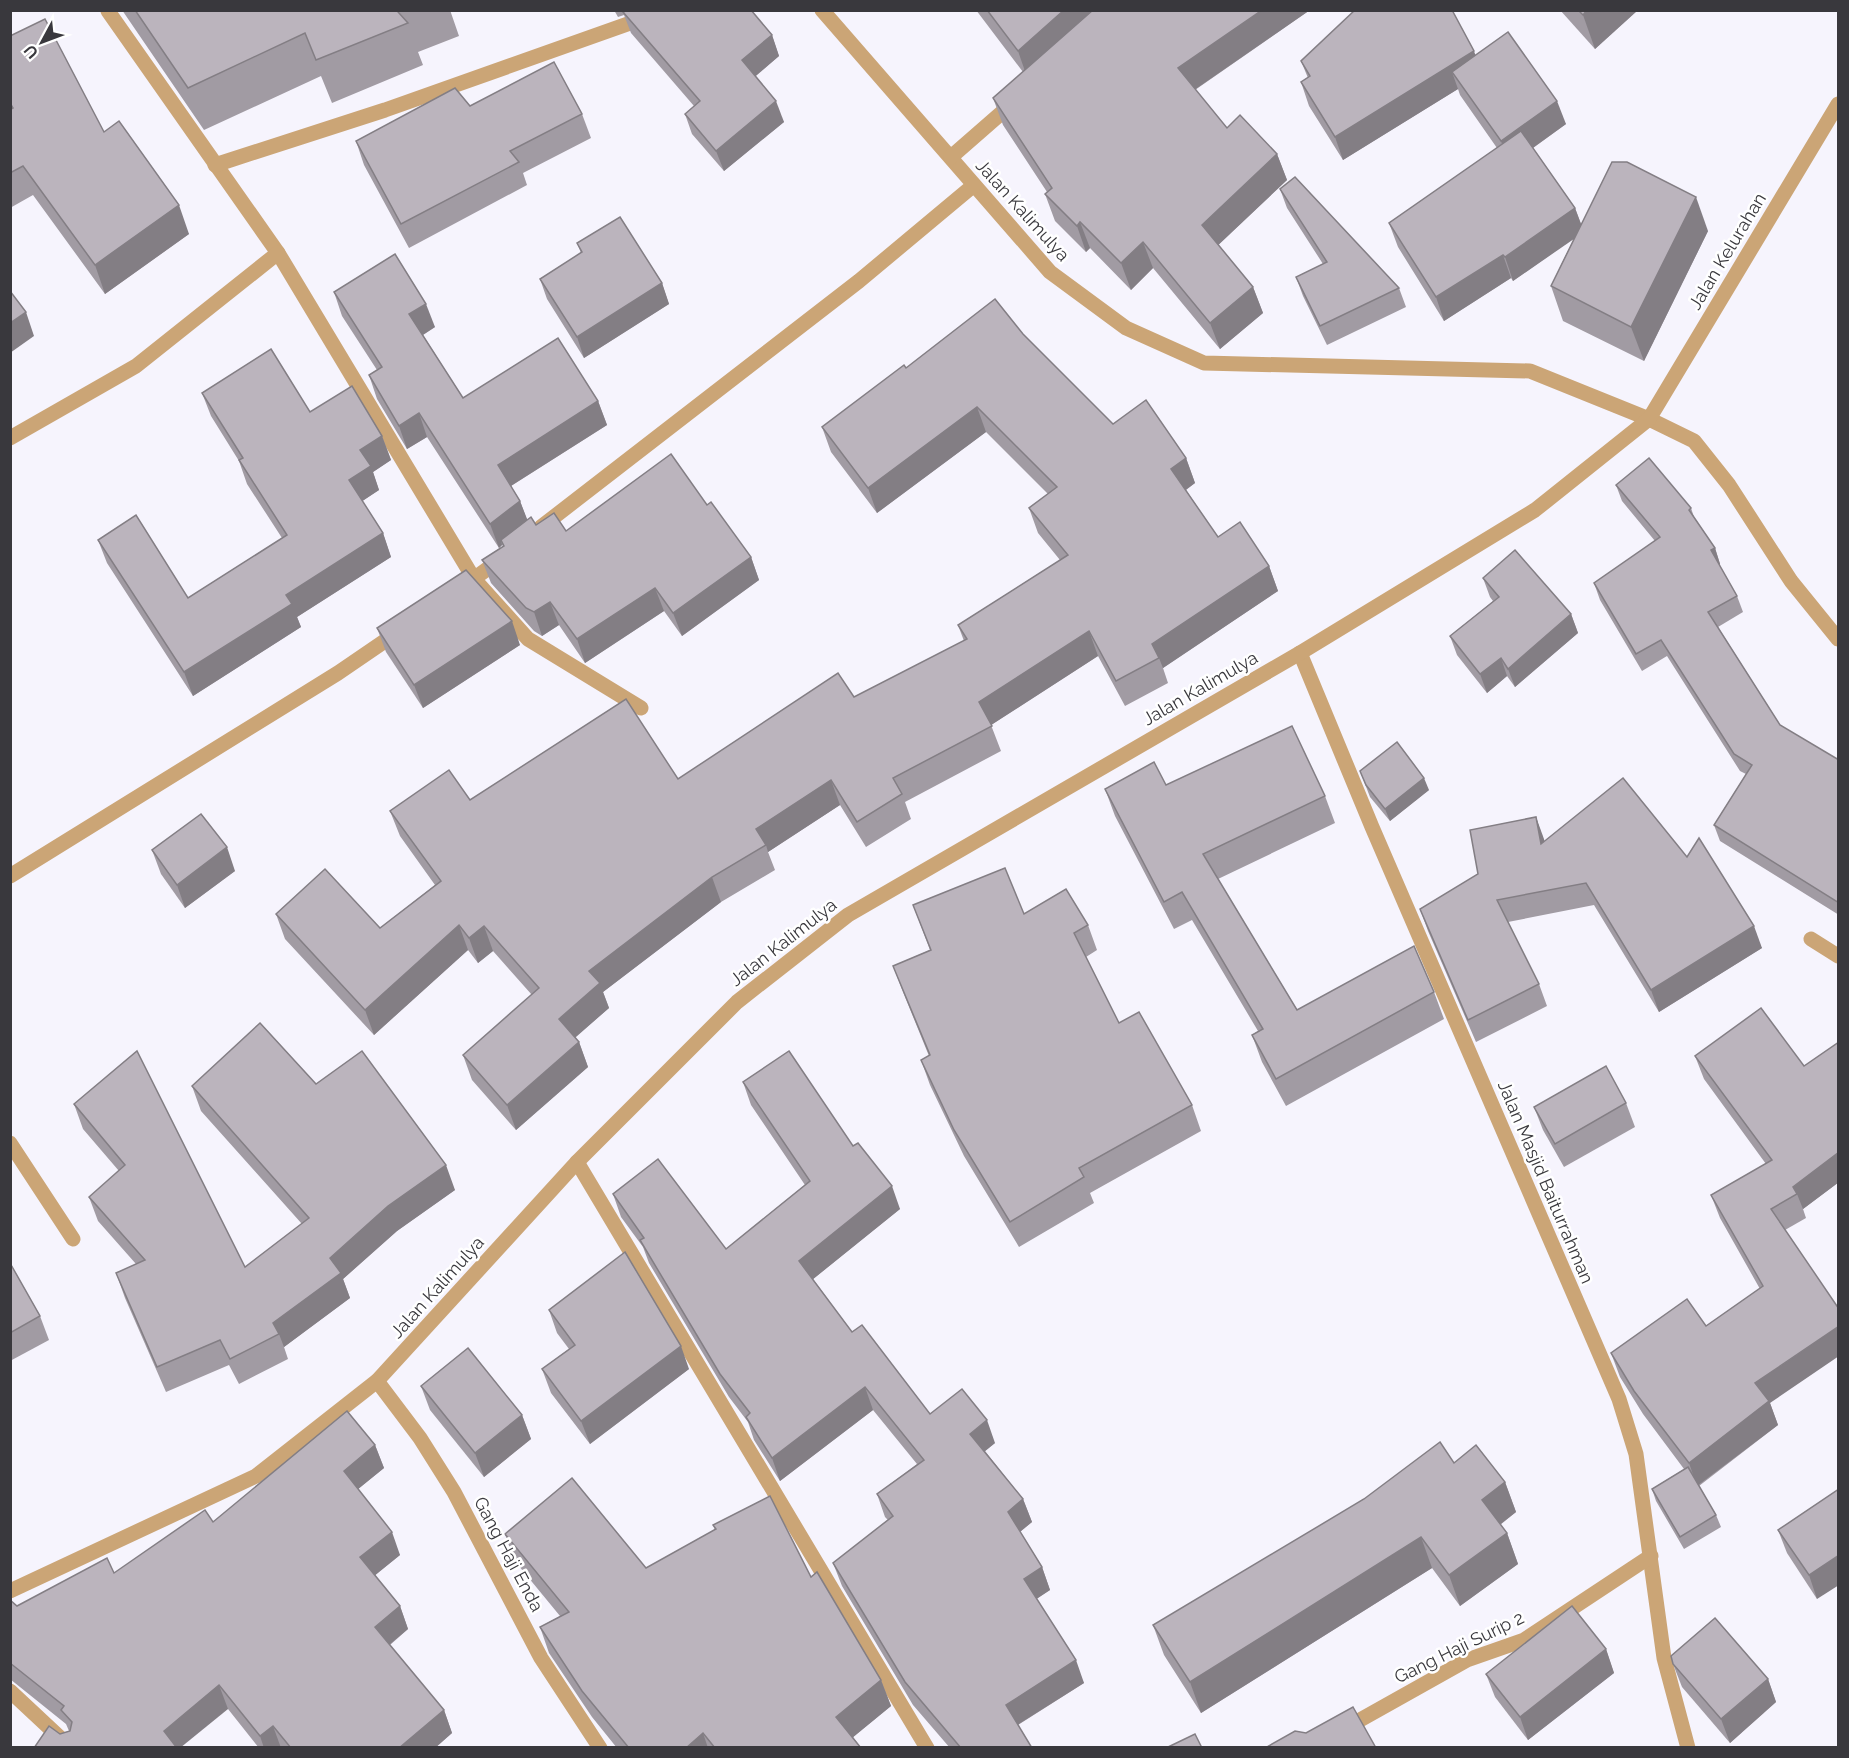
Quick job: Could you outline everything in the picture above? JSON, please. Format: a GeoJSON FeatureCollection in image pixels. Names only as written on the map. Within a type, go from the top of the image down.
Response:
{"type":"FeatureCollection","features":[{"type":"Feature","properties":{"kind":"street"},"geometry":{"type":"LineString","coordinates":[[215,165],[385,110],[667,10]]}},
{"type":"Feature","properties":{"kind":"street","name":"Jalan Kalimulya"},"geometry":{"type":"LineString","coordinates":[[10,1591],[256,1476],[377,1381],[577,1162],[737,1002],[848,915],[1300,653],[1535,510],[1649,419],[1530,371],[1204,363],[1126,328],[1050,272],[822,10]]}},
{"type":"Feature","properties":{"kind":"street"},"geometry":{"type":"LineString","coordinates":[[108,11],[278,253],[474,579],[528,639],[641,708]]}},
{"type":"Feature","properties":{"kind":"street"},"geometry":{"type":"LineString","coordinates":[[951,158],[1022,96]]}},
{"type":"Feature","properties":{"kind":"street","name":"Jalan Kelurahan"},"geometry":{"type":"LineString","coordinates":[[1649,419],[1839,104]]}},
{"type":"Feature","properties":{"kind":"street"},"geometry":{"type":"LineString","coordinates":[[530,536],[850,288],[974,185]]}},
{"type":"Feature","properties":{"kind":"street"},"geometry":{"type":"LineString","coordinates":[[10,438],[136,366],[278,253]]}},
{"type":"Feature","properties":{"kind":"street"},"geometry":{"type":"LineString","coordinates":[[1649,419],[1694,441],[1729,485],[1791,581],[1839,639]]}},
{"type":"Feature","properties":{"kind":"street"},"geometry":{"type":"LineString","coordinates":[[445,599],[512,550]]}},
{"type":"Feature","properties":{"kind":"street"},"geometry":{"type":"LineString","coordinates":[[10,876],[338,673],[406,626]]}},
{"type":"Feature","properties":{"kind":"street","name":"Jalan Masjid Baiturrahman"},"geometry":{"type":"LineString","coordinates":[[1300,653],[1381,849],[1619,1399],[1636,1454],[1664,1658],[1688,1748]]}},
{"type":"Feature","properties":{"kind":"street"},"geometry":{"type":"LineString","coordinates":[[1811,939],[1839,956]]}},
{"type":"Feature","properties":{"kind":"street"},"geometry":{"type":"LineString","coordinates":[[10,1143],[73,1239]]}},
{"type":"Feature","properties":{"kind":"street"},"geometry":{"type":"LineString","coordinates":[[577,1162],[927,1748]]}},
{"type":"Feature","properties":{"kind":"street","name":"Gang Haji Enda"},"geometry":{"type":"LineString","coordinates":[[377,1381],[420,1438],[454,1492],[541,1658],[600,1748]]}},
{"type":"Feature","properties":{"kind":"street","name":"Gang Haji Surip 2"},"geometry":{"type":"LineString","coordinates":[[1310,1748],[1467,1660],[1524,1640],[1651,1556]]}},
{"type":"Feature","properties":{"kind":"street"},"geometry":{"type":"LineString","coordinates":[[10,1691],[71,1748]]}},
{"type":"Feature","properties":{"kind":"building"},"geometry":{"type":"Polygon","coordinates":[[[135,10],[401,10],[398,12],[408,23],[316,60],[305,33],[188,88],[135,10]]]}},
{"type":"Feature","properties":{"kind":"building"},"geometry":{"type":"Polygon","coordinates":[[[628,10],[751,10],[772,35],[742,60],[776,101],[716,151],[685,114],[700,101],[623,12],[628,10]]]}},
{"type":"Feature","properties":{"kind":"building"},"geometry":{"type":"Polygon","coordinates":[[[987,10],[1064,10],[1018,51],[987,10]]]}},
{"type":"Feature","properties":{"kind":"building"},"geometry":{"type":"Polygon","coordinates":[[[1093,10],[1262,10],[1178,68],[1227,128],[1240,115],[1277,154],[1202,225],[1253,287],[1210,323],[1143,242],[1121,263],[1080,222],[1077,226],[1045,194],[1052,188],[993,98],[1093,10]]]}},
{"type":"Feature","properties":{"kind":"building"},"geometry":{"type":"Polygon","coordinates":[[[1355,10],[1452,10],[1474,51],[1335,137],[1301,82],[1310,76],[1301,61],[1355,10]]]}},
{"type":"Feature","properties":{"kind":"building"},"geometry":{"type":"Polygon","coordinates":[[[45,19],[104,132],[119,121],[179,205],[95,265],[23,166],[10,173],[10,110],[13,108],[10,103],[10,36],[45,19]]]}},
{"type":"Feature","properties":{"kind":"building"},"geometry":{"type":"Polygon","coordinates":[[[1508,32],[1557,101],[1501,141],[1452,72],[1508,32]]]}},
{"type":"Feature","properties":{"kind":"building"},"geometry":{"type":"Polygon","coordinates":[[[554,62],[582,114],[510,151],[519,162],[401,224],[356,141],[455,88],[470,106],[554,62]]]}},
{"type":"Feature","properties":{"kind":"building"},"geometry":{"type":"Polygon","coordinates":[[[1521,131],[1575,208],[1505,257],[1503,255],[1436,297],[1389,223],[1521,131]]]}},
{"type":"Feature","properties":{"kind":"building"},"geometry":{"type":"Polygon","coordinates":[[[1612,162],[1627,162],[1696,197],[1631,327],[1551,286],[1612,162]]]}},
{"type":"Feature","properties":{"kind":"building"},"geometry":{"type":"Polygon","coordinates":[[[1295,177],[1399,288],[1320,326],[1296,277],[1327,262],[1280,189],[1295,177]]]}},
{"type":"Feature","properties":{"kind":"building"},"geometry":{"type":"Polygon","coordinates":[[[620,217],[662,283],[577,337],[540,279],[582,252],[577,243],[620,217]]]}},
{"type":"Feature","properties":{"kind":"building"},"geometry":{"type":"Polygon","coordinates":[[[395,254],[426,304],[409,314],[463,398],[558,338],[598,401],[498,465],[520,501],[490,524],[419,413],[399,426],[369,375],[382,367],[334,292],[395,254]]]}},
{"type":"Feature","properties":{"kind":"building"},"geometry":{"type":"Polygon","coordinates":[[[10,291],[26,312],[10,323],[10,291]]]}},
{"type":"Feature","properties":{"kind":"building"},"geometry":{"type":"Polygon","coordinates":[[[995,299],[1023,334],[1113,424],[1146,400],[1186,458],[1171,469],[1218,537],[1240,522],[1269,566],[1152,644],[1159,658],[1116,681],[1089,631],[979,702],[992,726],[893,778],[902,794],[857,822],[831,780],[756,829],[766,845],[712,877],[589,971],[600,983],[559,1019],[579,1042],[507,1105],[463,1055],[539,988],[484,926],[469,938],[459,925],[365,1010],[276,914],[325,869],[380,928],[441,881],[390,811],[449,770],[470,800],[626,699],[678,779],[838,673],[854,697],[967,639],[958,625],[1068,555],[1029,508],[1057,487],[977,407],[868,488],[822,427],[904,365],[906,368],[995,299]]]}},
{"type":"Feature","properties":{"kind":"building"},"geometry":{"type":"Polygon","coordinates":[[[271,349],[310,412],[352,386],[382,436],[360,450],[371,466],[349,480],[383,533],[286,595],[292,604],[184,672],[98,540],[136,515],[188,598],[287,535],[239,460],[243,458],[202,393],[271,349]]]}},
{"type":"Feature","properties":{"kind":"building"},"geometry":{"type":"Polygon","coordinates":[[[671,454],[707,505],[711,502],[751,557],[673,613],[655,588],[577,639],[550,602],[534,612],[526,608],[482,560],[504,546],[501,540],[531,517],[536,525],[554,513],[566,531],[671,454]]]}},
{"type":"Feature","properties":{"kind":"building"},"geometry":{"type":"Polygon","coordinates":[[[1649,458],[1691,508],[1689,510],[1715,548],[1711,550],[1737,596],[1708,612],[1780,725],[1839,760],[1839,903],[1714,825],[1752,765],[1734,754],[1661,640],[1636,654],[1594,583],[1660,537],[1616,485],[1649,458]]]}},
{"type":"Feature","properties":{"kind":"building"},"geometry":{"type":"Polygon","coordinates":[[[1515,550],[1571,614],[1508,669],[1501,658],[1480,674],[1450,636],[1499,597],[1483,578],[1515,550]]]}},
{"type":"Feature","properties":{"kind":"building"},"geometry":{"type":"Polygon","coordinates":[[[466,570],[512,621],[414,685],[377,628],[466,570]]]}},
{"type":"Feature","properties":{"kind":"building"},"geometry":{"type":"Polygon","coordinates":[[[1292,726],[1325,796],[1203,854],[1297,1010],[1414,946],[1434,992],[1276,1079],[1252,1035],[1263,1029],[1182,892],[1164,902],[1105,789],[1154,762],[1166,785],[1292,726]]]}},
{"type":"Feature","properties":{"kind":"building"},"geometry":{"type":"Polygon","coordinates":[[[1397,742],[1424,778],[1385,809],[1366,785],[1360,771],[1397,742]]]}},
{"type":"Feature","properties":{"kind":"building"},"geometry":{"type":"Polygon","coordinates":[[[1623,778],[1687,857],[1699,838],[1754,926],[1651,990],[1586,883],[1497,900],[1539,984],[1468,1020],[1420,909],[1478,874],[1470,830],[1536,817],[1541,844],[1623,778]]]}},
{"type":"Feature","properties":{"kind":"building"},"geometry":{"type":"Polygon","coordinates":[[[201,814],[227,847],[177,885],[152,850],[201,814]]]}},
{"type":"Feature","properties":{"kind":"building"},"geometry":{"type":"Polygon","coordinates":[[[1005,868],[1024,914],[1066,889],[1088,925],[1074,933],[1119,1023],[1139,1012],[1192,1105],[1079,1168],[1084,1177],[1010,1222],[954,1130],[921,1060],[930,1055],[893,966],[931,950],[913,905],[1005,868]]]}},
{"type":"Feature","properties":{"kind":"building"},"geometry":{"type":"Polygon","coordinates":[[[1761,1008],[1804,1066],[1839,1042],[1839,1152],[1793,1187],[1797,1194],[1771,1209],[1839,1309],[1839,1326],[1755,1383],[1769,1401],[1689,1463],[1634,1391],[1611,1353],[1687,1299],[1706,1326],[1763,1286],[1711,1195],[1772,1160],[1695,1056],[1761,1008]]]}},
{"type":"Feature","properties":{"kind":"building"},"geometry":{"type":"Polygon","coordinates":[[[260,1023],[316,1084],[362,1051],[446,1165],[388,1206],[330,1258],[341,1273],[273,1323],[279,1334],[230,1359],[220,1340],[157,1367],[116,1273],[145,1260],[89,1197],[125,1165],[74,1104],[137,1051],[245,1267],[309,1218],[192,1086],[260,1023]]]}},
{"type":"Feature","properties":{"kind":"building"},"geometry":{"type":"Polygon","coordinates":[[[789,1051],[853,1146],[858,1143],[892,1186],[799,1261],[852,1332],[862,1325],[930,1414],[962,1389],[987,1420],[970,1434],[1023,1499],[1008,1512],[1042,1567],[1024,1579],[1076,1660],[1006,1705],[1032,1748],[961,1748],[905,1682],[833,1563],[893,1516],[877,1494],[924,1460],[865,1387],[772,1458],[746,1417],[750,1413],[720,1374],[640,1240],[644,1238],[613,1194],[658,1159],[726,1249],[810,1181],[743,1082],[789,1051]]]}},
{"type":"Feature","properties":{"kind":"building"},"geometry":{"type":"Polygon","coordinates":[[[1606,1066],[1626,1103],[1555,1144],[1534,1107],[1606,1066]]]}},
{"type":"Feature","properties":{"kind":"building"},"geometry":{"type":"Polygon","coordinates":[[[625,1252],[681,1346],[581,1421],[542,1369],[575,1345],[549,1310],[625,1252]]]}},
{"type":"Feature","properties":{"kind":"building"},"geometry":{"type":"Polygon","coordinates":[[[10,1263],[40,1316],[10,1333],[10,1263]]]}},
{"type":"Feature","properties":{"kind":"building"},"geometry":{"type":"Polygon","coordinates":[[[468,1348],[522,1415],[475,1453],[421,1386],[468,1348]]]}},
{"type":"Feature","properties":{"kind":"building"},"geometry":{"type":"Polygon","coordinates":[[[347,1411],[375,1445],[344,1471],[392,1532],[360,1557],[400,1606],[375,1627],[444,1710],[399,1748],[291,1748],[273,1726],[260,1736],[219,1685],[164,1731],[177,1748],[34,1748],[49,1726],[60,1734],[70,1731],[72,1722],[61,1710],[64,1706],[10,1663],[10,1600],[17,1606],[107,1558],[114,1573],[205,1510],[213,1522],[347,1411]]]}},
{"type":"Feature","properties":{"kind":"building"},"geometry":{"type":"Polygon","coordinates":[[[1440,1442],[1454,1463],[1476,1445],[1505,1482],[1482,1500],[1507,1533],[1449,1575],[1421,1537],[1190,1682],[1153,1625],[1364,1499],[1440,1442]]]}},
{"type":"Feature","properties":{"kind":"building"},"geometry":{"type":"Polygon","coordinates":[[[1688,1467],[1716,1515],[1680,1537],[1652,1489],[1688,1467]]]}},
{"type":"Feature","properties":{"kind":"building"},"geometry":{"type":"Polygon","coordinates":[[[572,1478],[646,1568],[716,1529],[713,1525],[770,1496],[811,1577],[817,1572],[881,1680],[836,1717],[861,1748],[715,1748],[703,1733],[686,1748],[629,1748],[582,1691],[540,1627],[569,1612],[505,1534],[572,1478]]]}},
{"type":"Feature","properties":{"kind":"building"},"geometry":{"type":"Polygon","coordinates":[[[1839,1489],[1839,1555],[1809,1575],[1778,1530],[1839,1489]]]}},
{"type":"Feature","properties":{"kind":"building"},"geometry":{"type":"Polygon","coordinates":[[[1572,1606],[1606,1649],[1520,1717],[1486,1674],[1572,1606]]]}},
{"type":"Feature","properties":{"kind":"building"},"geometry":{"type":"Polygon","coordinates":[[[1715,1618],[1768,1679],[1721,1719],[1673,1664],[1671,1656],[1715,1618]]]}},
{"type":"Feature","properties":{"kind":"building"},"geometry":{"type":"Polygon","coordinates":[[[1353,1707],[1376,1748],[1265,1748],[1295,1731],[1306,1733],[1353,1707]]]}},
{"type":"Feature","properties":{"kind":"building"},"geometry":{"type":"Polygon","coordinates":[[[1195,1734],[1202,1748],[1166,1748],[1195,1734]]]}}]}
